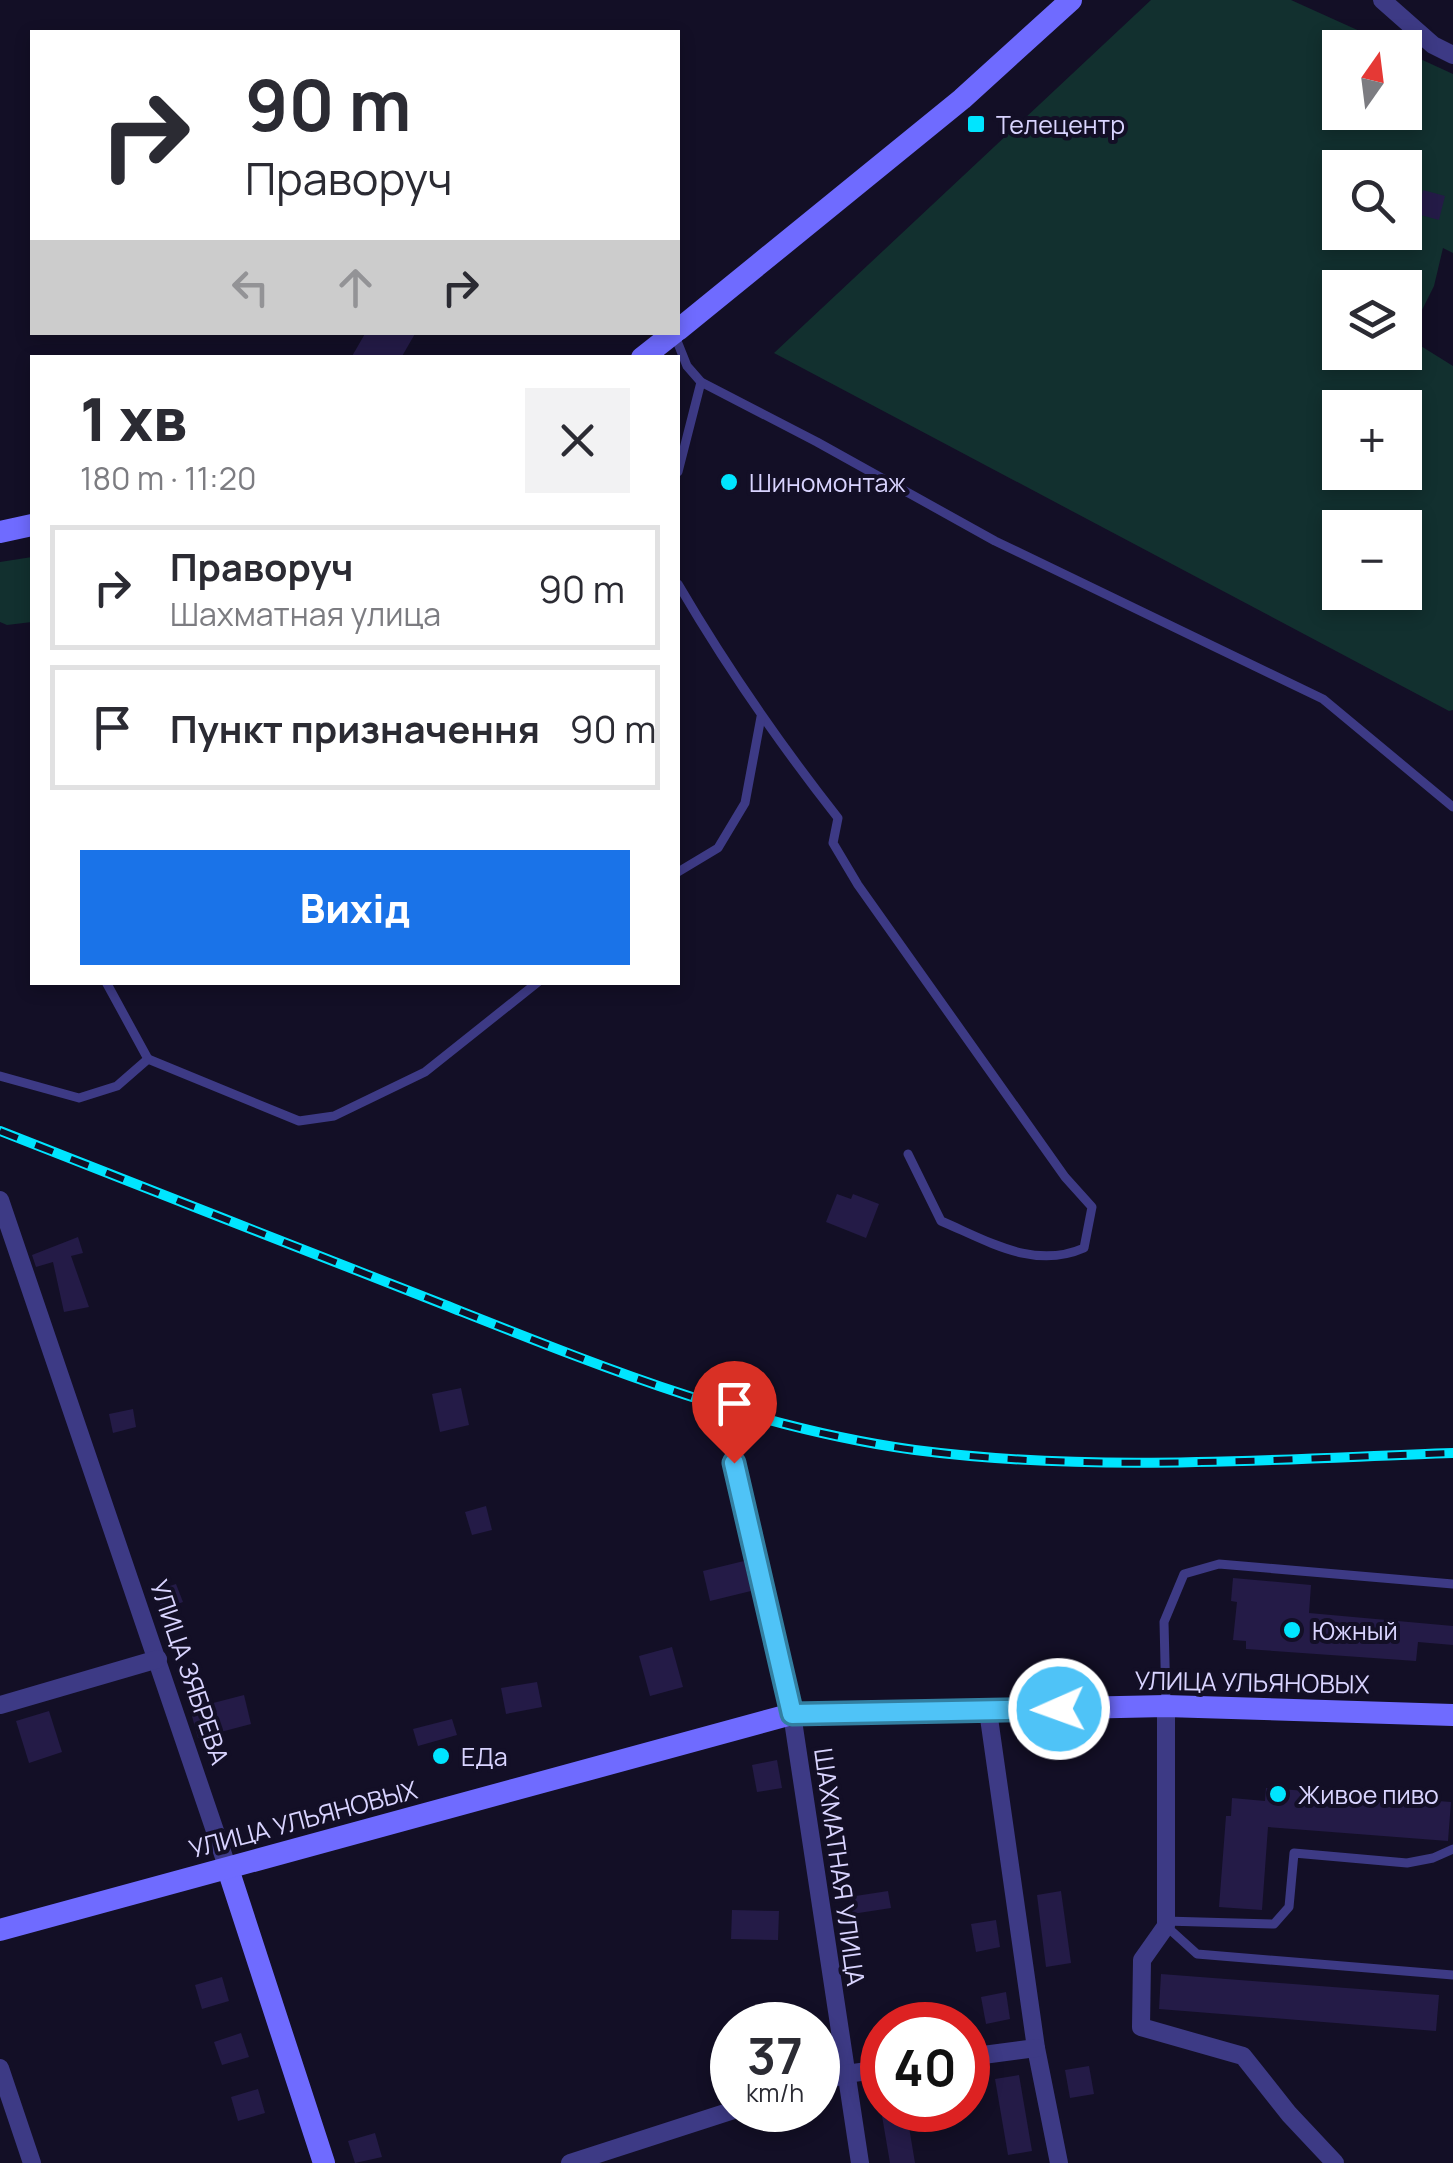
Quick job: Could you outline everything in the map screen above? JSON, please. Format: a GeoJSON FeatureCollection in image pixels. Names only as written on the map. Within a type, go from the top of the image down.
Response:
{"type":"FeatureCollection","features":[{"type":"Feature","properties":{"kind":"street"},"geometry":{"type":"LineString","coordinates":[[680,328],[962,99],[1072,0]]}},
{"type":"Feature","properties":{"kind":"street"},"geometry":{"type":"LineString","coordinates":[[1382,0],[1433,44],[1453,55]]}},
{"type":"Feature","properties":{"kind":"street"},"geometry":{"type":"LineString","coordinates":[[646,355],[671,335]]}},
{"type":"Feature","properties":{"kind":"street"},"geometry":{"type":"LineString","coordinates":[[0,532],[30,525]]}},
{"type":"Feature","properties":{"kind":"street","name":"УЛИЦА ЗЯБРЕВА"},"geometry":{"type":"LineString","coordinates":[[0,1200],[158,1659],[324,2163]]}},
{"type":"Feature","properties":{"kind":"street","name":"ШАХМАТНАЯ УЛИЦА"},"geometry":{"type":"LineString","coordinates":[[734,1463],[792,1714],[860,2163]]}},
{"type":"Feature","properties":{"kind":"street"},"geometry":{"type":"LineString","coordinates":[[0,1705],[158,1659]]}},
{"type":"Feature","properties":{"kind":"street"},"geometry":{"type":"LineString","coordinates":[[1166,1706],[1166,1924],[1142,1960],[1140,2027],[1244,2056],[1289,2114],[1335,2163]]}},
{"type":"Feature","properties":{"kind":"street","name":"УЛИЦА УЛЬЯНОВЫХ"},"geometry":{"type":"LineString","coordinates":[[0,1930],[792,1714],[1166,1706],[1453,1715]]}},
{"type":"Feature","properties":{"kind":"street"},"geometry":{"type":"LineString","coordinates":[[988,1711],[1036,2048],[1059,2163]]}},
{"type":"Feature","properties":{"kind":"street"},"geometry":{"type":"LineString","coordinates":[[990,2055],[1036,2048]]}},
{"type":"Feature","properties":{"kind":"street"},"geometry":{"type":"LineString","coordinates":[[0,2068],[32,2163]]}},
{"type":"Feature","properties":{"kind":"street"},"geometry":{"type":"LineString","coordinates":[[840,2076],[860,2072]]}},
{"type":"Feature","properties":{"kind":"street"},"geometry":{"type":"LineString","coordinates":[[570,2163],[710,2118]]}},
{"type":"Feature","properties":{"kind":"lane"},"geometry":{"type":"LineString","coordinates":[[676,335],[687,366],[701,382],[818,442],[995,542],[1323,698],[1453,807]]}},
{"type":"Feature","properties":{"kind":"lane"},"geometry":{"type":"LineString","coordinates":[[680,464],[701,382]]}},
{"type":"Feature","properties":{"kind":"lane"},"geometry":{"type":"LineString","coordinates":[[680,587],[761,716],[838,818],[833,842],[858,886],[1065,1177],[1092,1206],[1084,1248],[1063,1257],[1028,1256],[941,1221],[908,1154]]}},
{"type":"Feature","properties":{"kind":"lane"},"geometry":{"type":"LineString","coordinates":[[680,871],[718,848],[745,803],[761,716]]}},
{"type":"Feature","properties":{"kind":"lane"},"geometry":{"type":"LineString","coordinates":[[108,985],[148,1060],[299,1121],[334,1116],[425,1072],[534,985]]}},
{"type":"Feature","properties":{"kind":"lane"},"geometry":{"type":"LineString","coordinates":[[0,1076],[78,1098],[117,1086],[148,1060]]}},
{"type":"Feature","properties":{"kind":"lane"},"geometry":{"type":"LineString","coordinates":[[1166,1706],[1164,1622],[1184,1574],[1219,1564],[1453,1584]]}},
{"type":"Feature","properties":{"kind":"lane"},"geometry":{"type":"LineString","coordinates":[[1166,1924],[1274,1924],[1288,1907],[1294,1853],[1407,1863],[1453,1849]]}},
{"type":"Feature","properties":{"kind":"lane"},"geometry":{"type":"LineString","coordinates":[[1166,1924],[1197,1954],[1453,1975]]}},
{"type":"Feature","properties":{"kind":"green space"},"geometry":{"type":"Polygon","coordinates":[[[1151,0],[1291,0],[1357,30],[1322,30],[1322,130],[1422,130],[1422,60],[1453,74],[1453,253],[1443,248],[1434,286],[1422,310],[1422,270],[1322,270],[1322,370],[1422,370],[1422,347],[1453,366],[1453,710],[774,353],[1151,0]]]}},
{"type":"Feature","properties":{"kind":"green space"},"geometry":{"type":"Polygon","coordinates":[[[30,557],[30,622],[0,622],[0,562],[30,557]]]}},
{"type":"Feature","properties":{"kind":"building"},"geometry":{"type":"Polygon","coordinates":[[[1423,190],[1445,196],[1439,220],[1422,215],[1423,190]]]}},
{"type":"Feature","properties":{"kind":"building"},"geometry":{"type":"Polygon","coordinates":[[[364,335],[414,335],[403,355],[353,355],[364,335]]]}},
{"type":"Feature","properties":{"kind":"building"},"geometry":{"type":"Polygon","coordinates":[[[837,1194],[851,1199],[853,1194],[879,1204],[866,1238],[826,1222],[837,1194]]]}},
{"type":"Feature","properties":{"kind":"building"},"geometry":{"type":"Polygon","coordinates":[[[78,1237],[83,1253],[71,1256],[89,1307],[64,1312],[53,1262],[36,1267],[32,1255],[78,1237]]]}},
{"type":"Feature","properties":{"kind":"building"},"geometry":{"type":"Polygon","coordinates":[[[461,1388],[469,1425],[440,1432],[432,1394],[461,1388]]]}},
{"type":"Feature","properties":{"kind":"building"},"geometry":{"type":"Polygon","coordinates":[[[133,1409],[136,1427],[113,1433],[109,1414],[133,1409]]]}},
{"type":"Feature","properties":{"kind":"building"},"geometry":{"type":"Polygon","coordinates":[[[486,1506],[492,1530],[472,1535],[465,1512],[486,1506]]]}},
{"type":"Feature","properties":{"kind":"building"},"geometry":{"type":"Polygon","coordinates":[[[744,1561],[751,1591],[710,1601],[703,1571],[744,1561]]]}},
{"type":"Feature","properties":{"kind":"building"},"geometry":{"type":"Polygon","coordinates":[[[1233,1578],[1311,1585],[1309,1613],[1453,1626],[1453,1645],[1418,1642],[1416,1661],[1246,1649],[1246,1641],[1233,1640],[1237,1602],[1231,1601],[1233,1578]]]}},
{"type":"Feature","properties":{"kind":"building"},"geometry":{"type":"Polygon","coordinates":[[[176,1584],[183,1602],[162,1610],[155,1591],[176,1584]]]}},
{"type":"Feature","properties":{"kind":"building"},"geometry":{"type":"Polygon","coordinates":[[[672,1647],[683,1687],[650,1696],[639,1656],[672,1647]]]}},
{"type":"Feature","properties":{"kind":"building"},"geometry":{"type":"Polygon","coordinates":[[[537,1682],[542,1707],[506,1714],[501,1688],[537,1682]]]}},
{"type":"Feature","properties":{"kind":"building"},"geometry":{"type":"Polygon","coordinates":[[[244,1695],[251,1724],[198,1738],[190,1709],[244,1695]]]}},
{"type":"Feature","properties":{"kind":"building"},"geometry":{"type":"Polygon","coordinates":[[[49,1711],[62,1752],[29,1763],[16,1721],[49,1711]]]}},
{"type":"Feature","properties":{"kind":"building"},"geometry":{"type":"Polygon","coordinates":[[[452,1719],[457,1735],[418,1746],[413,1729],[452,1719]]]}},
{"type":"Feature","properties":{"kind":"building"},"geometry":{"type":"Polygon","coordinates":[[[777,1760],[782,1788],[757,1792],[752,1765],[777,1760]]]}},
{"type":"Feature","properties":{"kind":"building"},"geometry":{"type":"Polygon","coordinates":[[[1266,1788],[1451,1802],[1448,1841],[1268,1827],[1262,1910],[1219,1907],[1226,1816],[1231,1816],[1232,1798],[1265,1801],[1266,1788]]]}},
{"type":"Feature","properties":{"kind":"building"},"geometry":{"type":"Polygon","coordinates":[[[888,1891],[891,1908],[852,1914],[849,1897],[888,1891]]]}},
{"type":"Feature","properties":{"kind":"building"},"geometry":{"type":"Polygon","coordinates":[[[1061,1891],[1071,1963],[1046,1967],[1037,1895],[1061,1891]]]}},
{"type":"Feature","properties":{"kind":"building"},"geometry":{"type":"Polygon","coordinates":[[[732,1910],[779,1911],[778,1940],[731,1939],[732,1910]]]}},
{"type":"Feature","properties":{"kind":"building"},"geometry":{"type":"Polygon","coordinates":[[[996,1920],[1000,1947],[976,1952],[971,1924],[996,1920]]]}},
{"type":"Feature","properties":{"kind":"building"},"geometry":{"type":"Polygon","coordinates":[[[1161,1974],[1439,1995],[1436,2031],[1159,2009],[1161,1974]]]}},
{"type":"Feature","properties":{"kind":"building"},"geometry":{"type":"Polygon","coordinates":[[[222,1977],[229,2001],[202,2009],[195,1985],[222,1977]]]}},
{"type":"Feature","properties":{"kind":"building"},"geometry":{"type":"Polygon","coordinates":[[[1006,1992],[1010,2019],[990,2023],[990,2002],[982,2002],[981,1997],[1006,1992]]]}},
{"type":"Feature","properties":{"kind":"building"},"geometry":{"type":"Polygon","coordinates":[[[241,2033],[249,2057],[222,2065],[214,2042],[241,2033]]]}},
{"type":"Feature","properties":{"kind":"building"},"geometry":{"type":"Polygon","coordinates":[[[1089,2066],[1094,2094],[1070,2098],[1065,2070],[1089,2066]]]}},
{"type":"Feature","properties":{"kind":"building"},"geometry":{"type":"Polygon","coordinates":[[[1019,2075],[1032,2151],[1008,2155],[995,2079],[1019,2075]]]}},
{"type":"Feature","properties":{"kind":"building"},"geometry":{"type":"Polygon","coordinates":[[[258,2089],[265,2113],[238,2121],[231,2097],[258,2089]]]}},
{"type":"Feature","properties":{"kind":"building"},"geometry":{"type":"Polygon","coordinates":[[[885,2132],[910,2132],[915,2163],[890,2163],[885,2132]]]}},
{"type":"Feature","properties":{"kind":"building"},"geometry":{"type":"Polygon","coordinates":[[[375,2133],[382,2157],[355,2163],[348,2141],[375,2133]]]}},
{"type":"Feature","properties":{"kind":"railway"},"geometry":{"type":"LineString","coordinates":[[0,1131],[676,1392],[854,1440],[982,1457],[1117,1463],[1453,1453]]}},
{"type":"Feature","properties":{"kind":"place","name":"Телецентр"},"geometry":{"type":"Point","coordinates":[976,124]}},
{"type":"Feature","properties":{"kind":"place","name":"Шиномонтаж"},"geometry":{"type":"Point","coordinates":[729,482]}},
{"type":"Feature","properties":{"kind":"place","name":"Южный"},"geometry":{"type":"Point","coordinates":[1292,1630]}},
{"type":"Feature","properties":{"kind":"place","name":"ЕДа"},"geometry":{"type":"Point","coordinates":[441,1756]}},
{"type":"Feature","properties":{"kind":"place","name":"Живое пиво"},"geometry":{"type":"Point","coordinates":[1278,1794]}},
{"type":"Feature","properties":{"kind":"route"},"geometry":{"type":"LineString","coordinates":[[734,1463],[792,1714],[1059,1709]]}}]}
